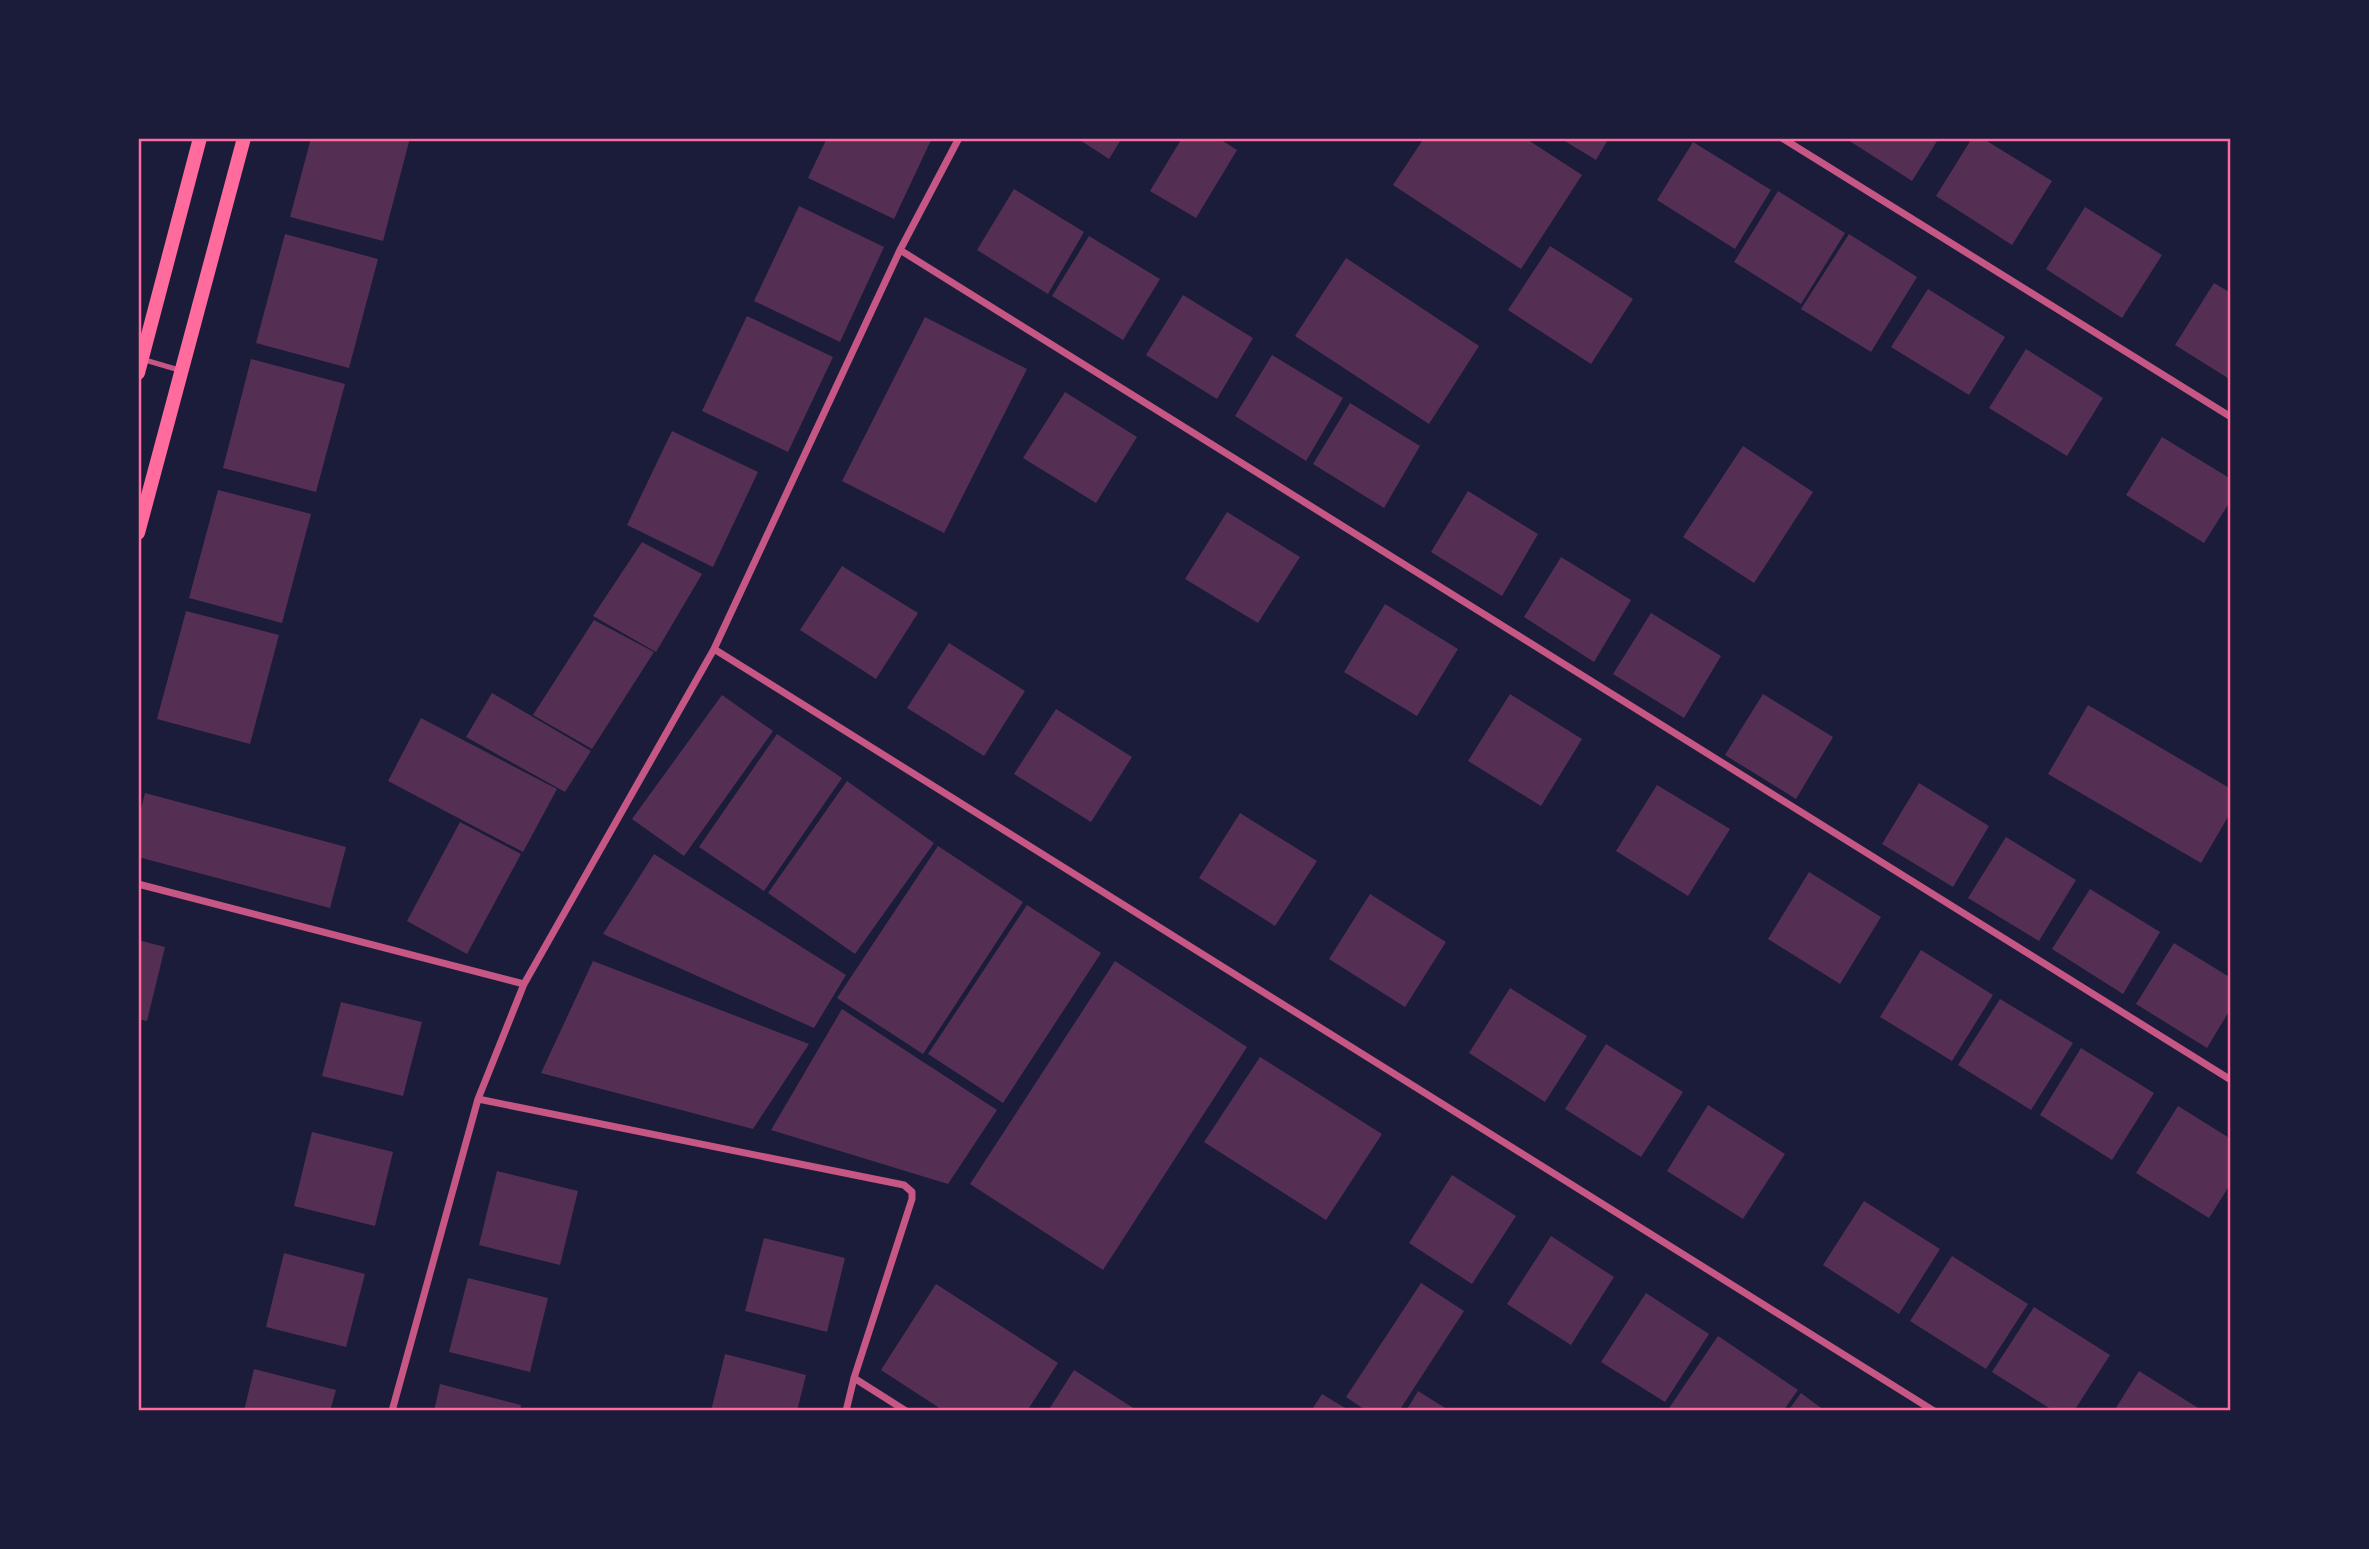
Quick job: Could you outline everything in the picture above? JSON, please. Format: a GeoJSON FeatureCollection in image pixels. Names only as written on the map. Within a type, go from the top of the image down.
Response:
{"type":"FeatureCollection","features":[{"type":"Feature","properties":{"kind":"main road"},"geometry":{"type":"LineString","coordinates":[[139,363],[200,138]]}},
{"type":"Feature","properties":{"kind":"main road"},"geometry":{"type":"LineString","coordinates":[[138,533],[244,138]]}},
{"type":"Feature","properties":{"kind":"street"},"geometry":{"type":"LineString","coordinates":[[392,1411],[478,1099],[524,984],[714,649],[900,250],[959,138]]}},
{"type":"Feature","properties":{"kind":"street"},"geometry":{"type":"LineString","coordinates":[[1782,138],[2231,417]]}},
{"type":"Feature","properties":{"kind":"street"},"geometry":{"type":"LineString","coordinates":[[900,250],[2231,1080]]}},
{"type":"Feature","properties":{"kind":"street"},"geometry":{"type":"LineString","coordinates":[[714,649],[1934,1411]]}},
{"type":"Feature","properties":{"kind":"street"},"geometry":{"type":"LineString","coordinates":[[138,884],[524,984]]}},
{"type":"Feature","properties":{"kind":"street"},"geometry":{"type":"LineString","coordinates":[[478,1099],[904,1185],[912,1192],[912,1199],[854,1378],[846,1411]]}},
{"type":"Feature","properties":{"kind":"street"},"geometry":{"type":"LineString","coordinates":[[854,1378],[906,1411]]}},
{"type":"Feature","properties":{"kind":"lane"},"geometry":{"type":"LineString","coordinates":[[139,363],[182,371]]}},
{"type":"Feature","properties":{"kind":"building"},"geometry":{"type":"Polygon","coordinates":[[[311,138],[410,138],[383,241],[290,217],[311,138]]]}},
{"type":"Feature","properties":{"kind":"building"},"geometry":{"type":"Polygon","coordinates":[[[827,138],[932,138],[894,219],[808,178],[827,138]]]}},
{"type":"Feature","properties":{"kind":"building"},"geometry":{"type":"Polygon","coordinates":[[[1077,138],[1122,138],[1109,159],[1077,138]]]}},
{"type":"Feature","properties":{"kind":"building"},"geometry":{"type":"Polygon","coordinates":[[[1182,138],[1218,138],[1237,150],[1196,218],[1150,191],[1182,138]]]}},
{"type":"Feature","properties":{"kind":"building"},"geometry":{"type":"Polygon","coordinates":[[[1424,138],[1525,138],[1582,175],[1521,269],[1393,185],[1424,138]]]}},
{"type":"Feature","properties":{"kind":"building"},"geometry":{"type":"Polygon","coordinates":[[[1560,138],[1609,138],[1596,160],[1560,138]]]}},
{"type":"Feature","properties":{"kind":"building"},"geometry":{"type":"Polygon","coordinates":[[[1845,138],[1939,138],[1912,181],[1845,138]]]}},
{"type":"Feature","properties":{"kind":"building"},"geometry":{"type":"Polygon","coordinates":[[[1972,138],[1982,138],[2052,181],[2012,245],[1936,196],[1972,138]]]}},
{"type":"Feature","properties":{"kind":"building"},"geometry":{"type":"Polygon","coordinates":[[[1693,142],[1771,190],[1735,249],[1657,200],[1693,142]]]}},
{"type":"Feature","properties":{"kind":"building"},"geometry":{"type":"Polygon","coordinates":[[[1014,189],[1084,232],[1048,294],[977,250],[1014,189]]]}},
{"type":"Feature","properties":{"kind":"building"},"geometry":{"type":"Polygon","coordinates":[[[1778,191],[1845,233],[1801,304],[1734,262],[1778,191]]]}},
{"type":"Feature","properties":{"kind":"building"},"geometry":{"type":"Polygon","coordinates":[[[799,206],[884,247],[840,342],[754,301],[799,206]]]}},
{"type":"Feature","properties":{"kind":"building"},"geometry":{"type":"Polygon","coordinates":[[[2085,207],[2162,255],[2122,318],[2046,269],[2085,207]]]}},
{"type":"Feature","properties":{"kind":"building"},"geometry":{"type":"Polygon","coordinates":[[[285,234],[378,259],[349,368],[256,343],[285,234]]]}},
{"type":"Feature","properties":{"kind":"building"},"geometry":{"type":"Polygon","coordinates":[[[1849,234],[1917,277],[1871,352],[1801,309],[1849,234]]]}},
{"type":"Feature","properties":{"kind":"building"},"geometry":{"type":"Polygon","coordinates":[[[1089,236],[1160,279],[1123,340],[1052,296],[1089,236]]]}},
{"type":"Feature","properties":{"kind":"building"},"geometry":{"type":"Polygon","coordinates":[[[1550,246],[1633,299],[1591,364],[1508,310],[1550,246]]]}},
{"type":"Feature","properties":{"kind":"building"},"geometry":{"type":"Polygon","coordinates":[[[1346,258],[1479,346],[1429,424],[1295,336],[1346,258]]]}},
{"type":"Feature","properties":{"kind":"building"},"geometry":{"type":"Polygon","coordinates":[[[2214,283],[2231,293],[2231,380],[2175,345],[2214,283]]]}},
{"type":"Feature","properties":{"kind":"building"},"geometry":{"type":"Polygon","coordinates":[[[1928,289],[2005,337],[1969,395],[1891,347],[1928,289]]]}},
{"type":"Feature","properties":{"kind":"building"},"geometry":{"type":"Polygon","coordinates":[[[1183,295],[1253,338],[1217,399],[1146,355],[1183,295]]]}},
{"type":"Feature","properties":{"kind":"building"},"geometry":{"type":"Polygon","coordinates":[[[747,316],[833,357],[788,452],[702,411],[747,316]]]}},
{"type":"Feature","properties":{"kind":"building"},"geometry":{"type":"Polygon","coordinates":[[[925,317],[1027,369],[944,533],[842,481],[925,317]]]}},
{"type":"Feature","properties":{"kind":"building"},"geometry":{"type":"Polygon","coordinates":[[[2026,349],[2103,398],[2067,456],[1989,408],[2026,349]]]}},
{"type":"Feature","properties":{"kind":"building"},"geometry":{"type":"Polygon","coordinates":[[[1272,355],[1343,398],[1306,461],[1235,416],[1272,355]]]}},
{"type":"Feature","properties":{"kind":"building"},"geometry":{"type":"Polygon","coordinates":[[[251,359],[345,384],[316,492],[223,468],[251,359]]]}},
{"type":"Feature","properties":{"kind":"building"},"geometry":{"type":"Polygon","coordinates":[[[1065,392],[1137,437],[1096,503],[1023,458],[1065,392]]]}},
{"type":"Feature","properties":{"kind":"building"},"geometry":{"type":"Polygon","coordinates":[[[1350,403],[1420,446],[1384,508],[1313,464],[1350,403]]]}},
{"type":"Feature","properties":{"kind":"building"},"geometry":{"type":"Polygon","coordinates":[[[672,431],[758,472],[713,567],[627,525],[672,431]]]}},
{"type":"Feature","properties":{"kind":"building"},"geometry":{"type":"Polygon","coordinates":[[[2162,437],[2231,479],[2231,500],[2204,543],[2126,495],[2162,437]]]}},
{"type":"Feature","properties":{"kind":"building"},"geometry":{"type":"Polygon","coordinates":[[[1743,446],[1813,492],[1754,583],[1683,537],[1743,446]]]}},
{"type":"Feature","properties":{"kind":"building"},"geometry":{"type":"Polygon","coordinates":[[[218,490],[311,514],[282,623],[189,598],[218,490]]]}},
{"type":"Feature","properties":{"kind":"building"},"geometry":{"type":"Polygon","coordinates":[[[1468,491],[1538,534],[1502,596],[1431,552],[1468,491]]]}},
{"type":"Feature","properties":{"kind":"building"},"geometry":{"type":"Polygon","coordinates":[[[1227,512],[1300,557],[1258,623],[1185,579],[1227,512]]]}},
{"type":"Feature","properties":{"kind":"building"},"geometry":{"type":"Polygon","coordinates":[[[642,542],[702,574],[656,652],[593,616],[642,542]]]}},
{"type":"Feature","properties":{"kind":"building"},"geometry":{"type":"Polygon","coordinates":[[[1561,557],[1631,600],[1594,662],[1524,617],[1561,557]]]}},
{"type":"Feature","properties":{"kind":"building"},"geometry":{"type":"Polygon","coordinates":[[[842,566],[918,613],[876,679],[800,630],[842,566]]]}},
{"type":"Feature","properties":{"kind":"building"},"geometry":{"type":"Polygon","coordinates":[[[1385,604],[1458,649],[1417,716],[1344,672],[1385,604]]]}},
{"type":"Feature","properties":{"kind":"building"},"geometry":{"type":"Polygon","coordinates":[[[186,611],[279,635],[250,744],[157,719],[186,611]]]}},
{"type":"Feature","properties":{"kind":"building"},"geometry":{"type":"Polygon","coordinates":[[[1651,613],[1721,656],[1684,718],[1613,674],[1651,613]]]}},
{"type":"Feature","properties":{"kind":"building"},"geometry":{"type":"Polygon","coordinates":[[[594,620],[654,652],[592,749],[533,715],[594,620]]]}},
{"type":"Feature","properties":{"kind":"building"},"geometry":{"type":"Polygon","coordinates":[[[949,643],[1025,691],[984,756],[907,708],[949,643]]]}},
{"type":"Feature","properties":{"kind":"building"},"geometry":{"type":"Polygon","coordinates":[[[492,693],[591,751],[565,792],[466,737],[492,693]]]}},
{"type":"Feature","properties":{"kind":"building"},"geometry":{"type":"Polygon","coordinates":[[[1510,694],[1582,739],[1541,806],[1468,761],[1510,694]]]}},
{"type":"Feature","properties":{"kind":"building"},"geometry":{"type":"Polygon","coordinates":[[[1763,694],[1833,737],[1796,799],[1725,755],[1763,694]]]}},
{"type":"Feature","properties":{"kind":"building"},"geometry":{"type":"Polygon","coordinates":[[[722,695],[773,731],[684,856],[632,819],[722,695]]]}},
{"type":"Feature","properties":{"kind":"building"},"geometry":{"type":"Polygon","coordinates":[[[2088,705],[2231,789],[2231,812],[2201,863],[2048,774],[2088,705]]]}},
{"type":"Feature","properties":{"kind":"building"},"geometry":{"type":"Polygon","coordinates":[[[1056,709],[1132,757],[1091,822],[1014,774],[1056,709]]]}},
{"type":"Feature","properties":{"kind":"building"},"geometry":{"type":"Polygon","coordinates":[[[421,718],[557,789],[523,852],[388,781],[421,718]]]}},
{"type":"Feature","properties":{"kind":"building"},"geometry":{"type":"Polygon","coordinates":[[[777,734],[842,778],[764,891],[699,847],[777,734]]]}},
{"type":"Feature","properties":{"kind":"building"},"geometry":{"type":"Polygon","coordinates":[[[847,781],[934,843],[855,954],[768,893],[847,781]]]}},
{"type":"Feature","properties":{"kind":"building"},"geometry":{"type":"Polygon","coordinates":[[[1919,783],[1989,826],[1953,887],[1882,844],[1919,783]]]}},
{"type":"Feature","properties":{"kind":"building"},"geometry":{"type":"Polygon","coordinates":[[[1657,785],[1730,829],[1688,896],[1616,851],[1657,785]]]}},
{"type":"Feature","properties":{"kind":"building"},"geometry":{"type":"Polygon","coordinates":[[[145,793],[346,847],[330,908],[138,857],[138,820],[145,793]]]}},
{"type":"Feature","properties":{"kind":"building"},"geometry":{"type":"Polygon","coordinates":[[[1240,813],[1317,861],[1275,926],[1199,878],[1240,813]]]}},
{"type":"Feature","properties":{"kind":"building"},"geometry":{"type":"Polygon","coordinates":[[[460,822],[521,854],[467,954],[407,921],[460,822]]]}},
{"type":"Feature","properties":{"kind":"building"},"geometry":{"type":"Polygon","coordinates":[[[2006,837],[2076,880],[2039,941],[1968,898],[2006,837]]]}},
{"type":"Feature","properties":{"kind":"building"},"geometry":{"type":"Polygon","coordinates":[[[938,846],[1023,902],[923,1054],[837,998],[938,846]]]}},
{"type":"Feature","properties":{"kind":"building"},"geometry":{"type":"Polygon","coordinates":[[[654,854],[846,975],[814,1028],[603,934],[654,854]]]}},
{"type":"Feature","properties":{"kind":"building"},"geometry":{"type":"Polygon","coordinates":[[[1809,872],[1881,917],[1840,984],[1768,939],[1809,872]]]}},
{"type":"Feature","properties":{"kind":"building"},"geometry":{"type":"Polygon","coordinates":[[[2090,889],[2160,932],[2123,994],[2052,949],[2090,889]]]}},
{"type":"Feature","properties":{"kind":"building"},"geometry":{"type":"Polygon","coordinates":[[[1370,894],[1446,942],[1405,1007],[1329,959],[1370,894]]]}},
{"type":"Feature","properties":{"kind":"building"},"geometry":{"type":"Polygon","coordinates":[[[1027,905],[1101,953],[1003,1103],[928,1054],[1027,905]]]}},
{"type":"Feature","properties":{"kind":"building"},"geometry":{"type":"Polygon","coordinates":[[[138,940],[165,947],[147,1021],[138,1019],[138,940]]]}},
{"type":"Feature","properties":{"kind":"building"},"geometry":{"type":"Polygon","coordinates":[[[2174,943],[2231,978],[2231,1008],[2207,1048],[2136,1004],[2174,943]]]}},
{"type":"Feature","properties":{"kind":"building"},"geometry":{"type":"Polygon","coordinates":[[[1921,950],[1993,995],[1952,1061],[1880,1017],[1921,950]]]}},
{"type":"Feature","properties":{"kind":"building"},"geometry":{"type":"Polygon","coordinates":[[[593,961],[809,1044],[753,1129],[541,1073],[593,961]]]}},
{"type":"Feature","properties":{"kind":"building"},"geometry":{"type":"Polygon","coordinates":[[[1115,961],[1247,1047],[1103,1270],[970,1184],[1115,961]]]}},
{"type":"Feature","properties":{"kind":"building"},"geometry":{"type":"Polygon","coordinates":[[[1510,988],[1587,1036],[1545,1102],[1469,1053],[1510,988]]]}},
{"type":"Feature","properties":{"kind":"building"},"geometry":{"type":"Polygon","coordinates":[[[2000,999],[2073,1043],[2031,1110],[1958,1065],[2000,999]]]}},
{"type":"Feature","properties":{"kind":"building"},"geometry":{"type":"Polygon","coordinates":[[[341,1002],[422,1022],[403,1096],[322,1076],[341,1002]]]}},
{"type":"Feature","properties":{"kind":"building"},"geometry":{"type":"Polygon","coordinates":[[[842,1009],[997,1110],[948,1184],[771,1130],[842,1009]]]}},
{"type":"Feature","properties":{"kind":"building"},"geometry":{"type":"Polygon","coordinates":[[[1606,1044],[1683,1092],[1641,1157],[1565,1109],[1606,1044]]]}},
{"type":"Feature","properties":{"kind":"building"},"geometry":{"type":"Polygon","coordinates":[[[2081,1048],[2154,1093],[2112,1160],[2040,1115],[2081,1048]]]}},
{"type":"Feature","properties":{"kind":"building"},"geometry":{"type":"Polygon","coordinates":[[[1260,1057],[1382,1134],[1326,1220],[1204,1142],[1260,1057]]]}},
{"type":"Feature","properties":{"kind":"building"},"geometry":{"type":"Polygon","coordinates":[[[1708,1105],[1785,1154],[1743,1219],[1667,1171],[1708,1105]]]}},
{"type":"Feature","properties":{"kind":"building"},"geometry":{"type":"Polygon","coordinates":[[[2178,1106],[2231,1139],[2231,1183],[2209,1218],[2136,1173],[2178,1106]]]}},
{"type":"Feature","properties":{"kind":"building"},"geometry":{"type":"Polygon","coordinates":[[[312,1132],[393,1152],[375,1226],[294,1206],[312,1132]]]}},
{"type":"Feature","properties":{"kind":"building"},"geometry":{"type":"Polygon","coordinates":[[[497,1171],[578,1191],[560,1265],[479,1245],[497,1171]]]}},
{"type":"Feature","properties":{"kind":"building"},"geometry":{"type":"Polygon","coordinates":[[[1452,1175],[1516,1216],[1472,1284],[1409,1243],[1452,1175]]]}},
{"type":"Feature","properties":{"kind":"building"},"geometry":{"type":"Polygon","coordinates":[[[1864,1201],[1940,1249],[1899,1314],[1823,1265],[1864,1201]]]}},
{"type":"Feature","properties":{"kind":"building"},"geometry":{"type":"Polygon","coordinates":[[[1551,1236],[1614,1277],[1571,1345],[1507,1304],[1551,1236]]]}},
{"type":"Feature","properties":{"kind":"building"},"geometry":{"type":"Polygon","coordinates":[[[764,1238],[845,1258],[827,1332],[745,1311],[764,1238]]]}},
{"type":"Feature","properties":{"kind":"building"},"geometry":{"type":"Polygon","coordinates":[[[284,1253],[365,1274],[346,1347],[266,1327],[284,1253]]]}},
{"type":"Feature","properties":{"kind":"building"},"geometry":{"type":"Polygon","coordinates":[[[1952,1256],[2028,1304],[1986,1369],[1910,1321],[1952,1256]]]}},
{"type":"Feature","properties":{"kind":"building"},"geometry":{"type":"Polygon","coordinates":[[[468,1278],[548,1298],[530,1372],[449,1352],[468,1278]]]}},
{"type":"Feature","properties":{"kind":"building"},"geometry":{"type":"Polygon","coordinates":[[[1421,1283],[1464,1311],[1399,1411],[1367,1411],[1346,1397],[1421,1283]]]}},
{"type":"Feature","properties":{"kind":"building"},"geometry":{"type":"Polygon","coordinates":[[[936,1284],[1058,1363],[1027,1411],[944,1411],[881,1370],[936,1284]]]}},
{"type":"Feature","properties":{"kind":"building"},"geometry":{"type":"Polygon","coordinates":[[[1646,1293],[1709,1334],[1665,1402],[1601,1362],[1646,1293]]]}},
{"type":"Feature","properties":{"kind":"building"},"geometry":{"type":"Polygon","coordinates":[[[2034,1307],[2110,1355],[2074,1411],[2054,1411],[1992,1372],[2034,1307]]]}},
{"type":"Feature","properties":{"kind":"building"},"geometry":{"type":"Polygon","coordinates":[[[1718,1336],[1798,1390],[1783,1411],[1667,1411],[1718,1336]]]}},
{"type":"Feature","properties":{"kind":"building"},"geometry":{"type":"Polygon","coordinates":[[[725,1354],[806,1375],[797,1411],[711,1411],[725,1354]]]}},
{"type":"Feature","properties":{"kind":"building"},"geometry":{"type":"Polygon","coordinates":[[[254,1369],[336,1390],[330,1411],[244,1411],[254,1369]]]}},
{"type":"Feature","properties":{"kind":"building"},"geometry":{"type":"Polygon","coordinates":[[[1074,1370],[1138,1411],[1048,1411],[1074,1370]]]}},
{"type":"Feature","properties":{"kind":"building"},"geometry":{"type":"Polygon","coordinates":[[[2139,1371],[2203,1411],[2114,1411],[2139,1371]]]}},
{"type":"Feature","properties":{"kind":"building"},"geometry":{"type":"Polygon","coordinates":[[[440,1384],[521,1405],[520,1411],[434,1411],[440,1384]]]}},
{"type":"Feature","properties":{"kind":"building"},"geometry":{"type":"Polygon","coordinates":[[[1418,1391],[1450,1411],[1406,1411],[1418,1391]]]}},
{"type":"Feature","properties":{"kind":"building"},"geometry":{"type":"Polygon","coordinates":[[[1801,1393],[1825,1411],[1788,1411],[1801,1393]]]}},
{"type":"Feature","properties":{"kind":"building"},"geometry":{"type":"Polygon","coordinates":[[[1322,1394],[1350,1411],[1311,1411],[1322,1394]]]}}]}
